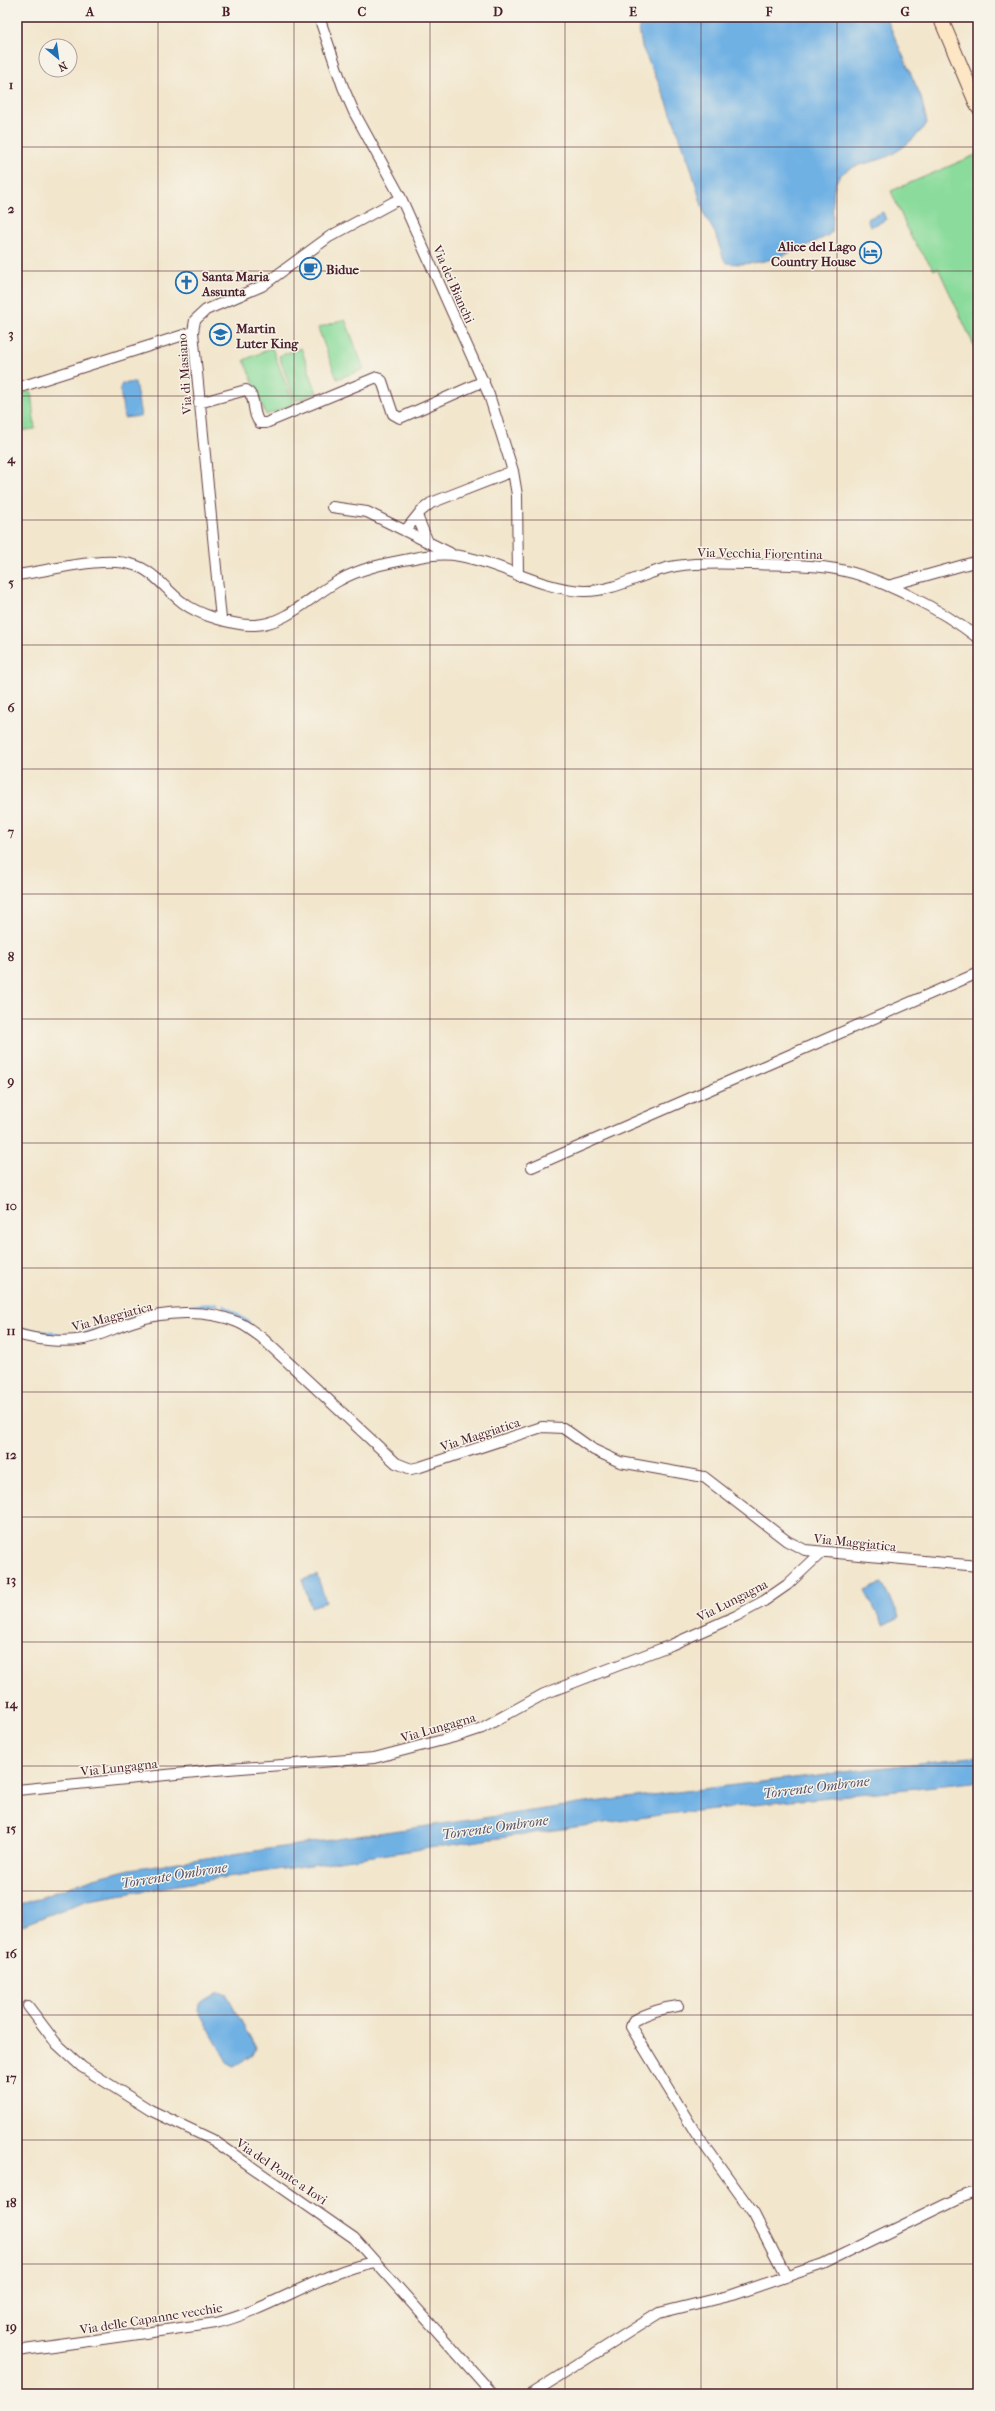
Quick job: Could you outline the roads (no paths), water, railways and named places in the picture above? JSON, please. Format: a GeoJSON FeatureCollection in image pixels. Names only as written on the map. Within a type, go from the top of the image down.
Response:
{"type":"FeatureCollection","features":[{"type":"Feature","properties":{"kind":"main road"},"geometry":{"type":"LineString","coordinates":[[940,17],[978,107]]}},
{"type":"Feature","properties":{"kind":"street","name":"Via dei Bianchi"},"geometry":{"type":"LineString","coordinates":[[320,17],[343,87],[354,112],[401,198],[484,381],[513,471],[518,494],[518,576]]}},
{"type":"Feature","properties":{"kind":"street","name":"Via di Masiano"},"geometry":{"type":"LineString","coordinates":[[221,619],[199,403],[193,332],[195,320],[206,310],[262,286],[330,237],[401,198]]}},
{"type":"Feature","properties":{"kind":"street"},"geometry":{"type":"LineString","coordinates":[[17,388],[193,332]]}},
{"type":"Feature","properties":{"kind":"street"},"geometry":{"type":"LineString","coordinates":[[199,403],[246,390],[252,395],[256,418],[260,423],[266,423],[377,377],[382,381],[393,414],[400,418],[484,381]]}},
{"type":"Feature","properties":{"kind":"street"},"geometry":{"type":"LineString","coordinates":[[405,531],[424,508],[436,501],[513,471]]}},
{"type":"Feature","properties":{"kind":"street"},"geometry":{"type":"LineString","coordinates":[[332,507],[361,510],[452,555]]}},
{"type":"Feature","properties":{"kind":"street"},"geometry":{"type":"LineString","coordinates":[[417,516],[428,542]]}},
{"type":"Feature","properties":{"kind":"street","name":"Via Vecchia Fiorentina"},"geometry":{"type":"LineString","coordinates":[[17,575],[102,562],[128,563],[151,573],[186,605],[221,619],[244,625],[269,622],[286,615],[327,587],[352,574],[412,558],[452,555],[470,558],[518,576],[556,587],[597,591],[608,589],[657,571],[677,566],[715,563],[802,565],[854,573],[888,586],[956,622],[978,638]]}},
{"type":"Feature","properties":{"kind":"street"},"geometry":{"type":"LineString","coordinates":[[888,586],[978,561]]}},
{"type":"Feature","properties":{"kind":"street"},"geometry":{"type":"LineString","coordinates":[[532,1167],[978,973]]}},
{"type":"Feature","properties":{"kind":"street","name":"Via Maggiatica"},"geometry":{"type":"LineString","coordinates":[[17,1334],[49,1340],[84,1339],[138,1320],[180,1314],[214,1316],[237,1322],[261,1337],[396,1463],[405,1468],[420,1467],[542,1427],[558,1427],[594,1450],[620,1462],[704,1477],[787,1541],[805,1550],[978,1566]]}},
{"type":"Feature","properties":{"kind":"street","name":"Via Lungagna"},"geometry":{"type":"LineString","coordinates":[[17,1790],[216,1770],[374,1758],[458,1736],[482,1728],[544,1694],[670,1645],[736,1616],[764,1601],[787,1585],[822,1552]]}},
{"type":"Feature","properties":{"kind":"street","name":"Via del Ponte a Iovi"},"geometry":{"type":"LineString","coordinates":[[28,2006],[56,2043],[82,2067],[150,2110],[213,2140],[346,2231],[361,2244],[374,2262],[402,2290],[493,2394]]}},
{"type":"Feature","properties":{"kind":"street"},"geometry":{"type":"LineString","coordinates":[[678,2006],[662,2008],[645,2014],[633,2021],[631,2027],[695,2132],[754,2214],[786,2276]]}},
{"type":"Feature","properties":{"kind":"street"},"geometry":{"type":"LineString","coordinates":[[531,2394],[659,2312],[732,2295],[842,2256],[961,2197],[978,2191]]}},
{"type":"Feature","properties":{"kind":"street","name":"Via delle Capanne vecchie"},"geometry":{"type":"LineString","coordinates":[[17,2351],[216,2323],[237,2317],[353,2268],[374,2262]]}},
{"type":"Feature","properties":{"kind":"water"},"geometry":{"type":"Polygon","coordinates":[[[640,17],[886,17],[921,97],[927,123],[912,140],[899,150],[885,158],[853,167],[842,174],[835,185],[833,196],[832,232],[827,236],[804,247],[766,261],[740,264],[727,263],[724,260],[715,233],[705,216],[690,165],[665,97],[642,47],[639,29],[640,17]]]}},
{"type":"Feature","properties":{"kind":"water"},"geometry":{"type":"Polygon","coordinates":[[[883,212],[886,220],[870,227],[867,219],[883,212]]]}},
{"type":"Feature","properties":{"kind":"water"},"geometry":{"type":"Polygon","coordinates":[[[135,382],[141,416],[124,418],[120,388],[122,384],[135,382]]]}},
{"type":"Feature","properties":{"kind":"water"},"geometry":{"type":"Polygon","coordinates":[[[317,1575],[326,1602],[311,1607],[302,1580],[317,1575]]]}},
{"type":"Feature","properties":{"kind":"water"},"geometry":{"type":"Polygon","coordinates":[[[882,1583],[900,1617],[883,1625],[865,1591],[882,1583]]]}},
{"type":"Feature","properties":{"kind":"water","name":"Torrente Ombrone"},"geometry":{"type":"Polygon","coordinates":[[[978,1756],[978,1780],[973,1782],[667,1814],[220,1878],[88,1900],[17,1927],[17,1906],[94,1878],[130,1869],[593,1802],[978,1756]]]}},
{"type":"Feature","properties":{"kind":"water"},"geometry":{"type":"Polygon","coordinates":[[[219,1992],[227,1995],[256,2048],[253,2055],[234,2066],[227,2062],[198,2010],[199,2004],[219,1992]]]}},
{"type":"Feature","properties":{"kind":"waterway"},"geometry":{"type":"LineString","coordinates":[[135,1313],[140,1311],[217,1304]]}},
{"type":"Feature","properties":{"kind":"waterway"},"geometry":{"type":"LineString","coordinates":[[224,1306],[249,1323]]}},
{"type":"Feature","properties":{"kind":"waterway"},"geometry":{"type":"LineString","coordinates":[[117,1322],[129,1316]]}},
{"type":"Feature","properties":{"kind":"waterway"},"geometry":{"type":"LineString","coordinates":[[17,1328],[69,1336]]}},
{"type":"Feature","properties":{"kind":"waterway"},"geometry":{"type":"LineString","coordinates":[[83,1334],[101,1329]]}},
{"type":"Feature","properties":{"kind":"place","name":"Alice del Lago Country House"},"geometry":{"type":"Point","coordinates":[871,253]}},
{"type":"Feature","properties":{"kind":"place","name":"Bidue"},"geometry":{"type":"Point","coordinates":[310,269]}},
{"type":"Feature","properties":{"kind":"place","name":"Santa Maria Assunta"},"geometry":{"type":"Point","coordinates":[187,283]}},
{"type":"Feature","properties":{"kind":"place","name":"Martin Luter King"},"geometry":{"type":"Point","coordinates":[220,335]}}]}
